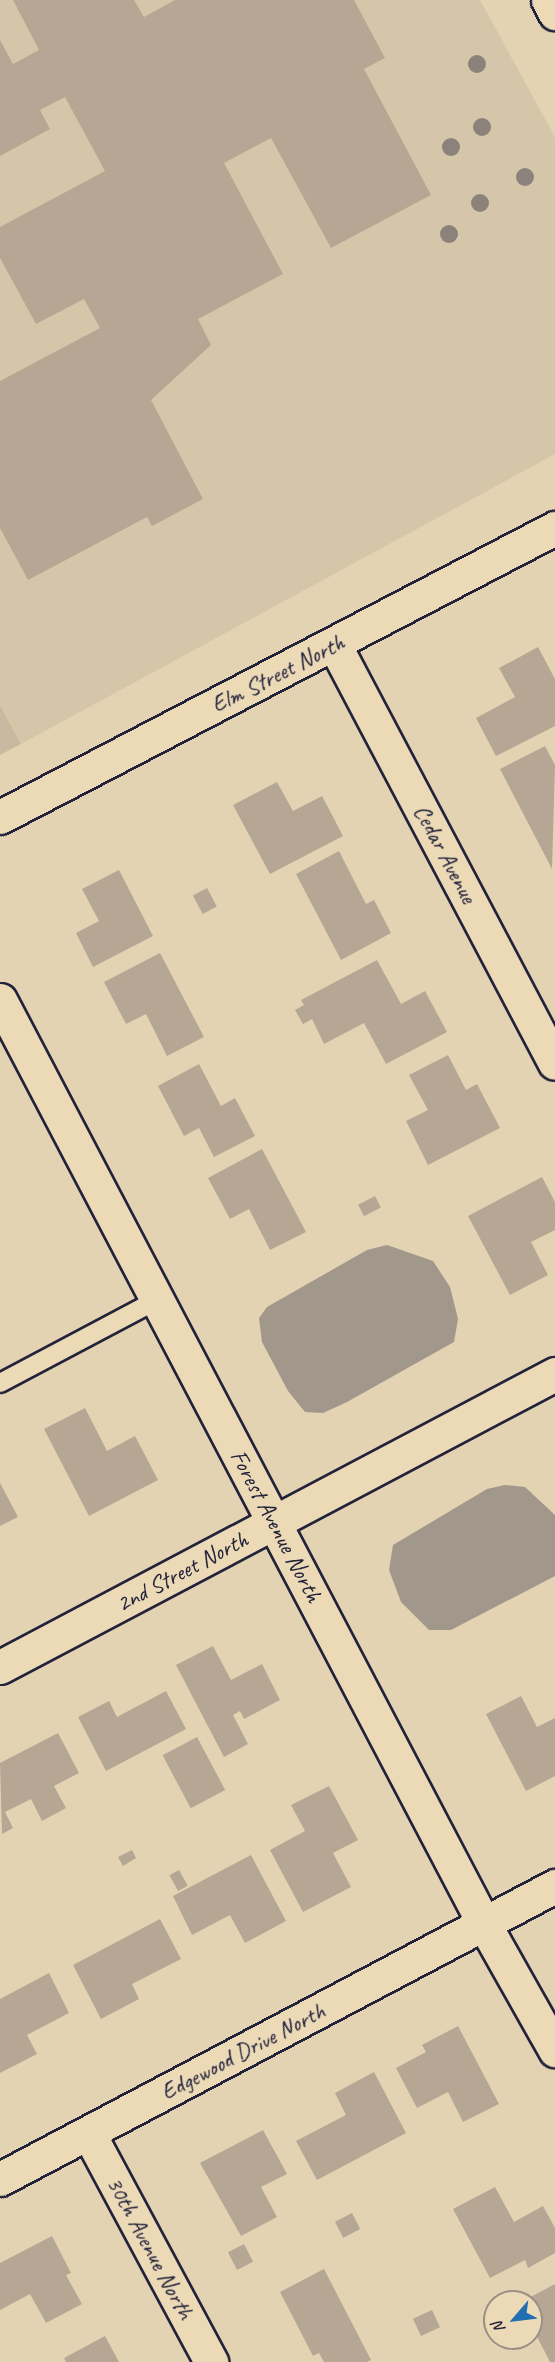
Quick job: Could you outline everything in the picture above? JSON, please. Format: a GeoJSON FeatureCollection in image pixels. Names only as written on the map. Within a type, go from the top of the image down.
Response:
{"type":"FeatureCollection","features":[{"type":"Feature","properties":{"kind":"street"},"geometry":{"type":"LineString","coordinates":[[548,0],[555,13]]}},
{"type":"Feature","properties":{"kind":"street","name":"Elm Street North"},"geometry":{"type":"LineString","coordinates":[[0,817],[334,646],[555,528]]}},
{"type":"Feature","properties":{"kind":"street","name":"Cedar Avenue"},"geometry":{"type":"LineString","coordinates":[[334,646],[555,1063]]}},
{"type":"Feature","properties":{"kind":"street","name":"Forest Avenue North"},"geometry":{"type":"LineString","coordinates":[[0,1000],[484,1924],[555,2050]]}},
{"type":"Feature","properties":{"kind":"street","name":"2nd Street North"},"geometry":{"type":"LineString","coordinates":[[0,1667],[555,1374]]}},
{"type":"Feature","properties":{"kind":"street","name":"Edgewood Drive North"},"geometry":{"type":"LineString","coordinates":[[0,2179],[555,1886]]}},
{"type":"Feature","properties":{"kind":"street","name":"30th Avenue North"},"geometry":{"type":"LineString","coordinates":[[89,2134],[211,2362]]}},
{"type":"Feature","properties":{"kind":"lane"},"geometry":{"type":"LineString","coordinates":[[0,1383],[158,1300]]}},
{"type":"Feature","properties":{"kind":"shaded area"},"geometry":{"type":"Polygon","coordinates":[[[0,0],[480,0],[555,137],[555,454],[21,744],[0,705],[0,0]]]}},
{"type":"Feature","properties":{"kind":"shaded area"},"geometry":{"type":"Polygon","coordinates":[[[0,705],[21,744],[0,755],[0,705]]]}},
{"type":"Feature","properties":{"kind":"shaded area"},"geometry":{"type":"Polygon","coordinates":[[[387,1245],[433,1261],[450,1287],[458,1319],[454,1342],[347,1402],[323,1413],[305,1412],[288,1391],[262,1342],[259,1318],[267,1307],[367,1250],[387,1245]]]}},
{"type":"Feature","properties":{"kind":"shaded area"},"geometry":{"type":"Polygon","coordinates":[[[505,1485],[525,1487],[555,1515],[555,1576],[451,1630],[429,1630],[401,1602],[389,1570],[393,1545],[487,1489],[505,1485]]]}},
{"type":"Feature","properties":{"kind":"building"},"geometry":{"type":"Polygon","coordinates":[[[13,0],[134,0],[144,17],[175,0],[354,0],[385,58],[364,69],[431,195],[331,248],[271,138],[224,163],[283,274],[198,319],[211,345],[151,400],[203,499],[152,526],[147,517],[28,580],[0,528],[0,381],[100,328],[84,299],[36,324],[0,258],[0,227],[105,171],[65,97],[40,110],[50,129],[0,156],[0,40],[13,64],[39,50],[13,0]]]}},
{"type":"Feature","properties":{"kind":"building"},"geometry":{"type":"Polygon","coordinates":[[[538,647],[555,679],[555,726],[496,756],[476,718],[515,697],[499,668],[538,647]]]}},
{"type":"Feature","properties":{"kind":"building"},"geometry":{"type":"Polygon","coordinates":[[[545,746],[555,765],[552,869],[500,769],[545,746]]]}},
{"type":"Feature","properties":{"kind":"building"},"geometry":{"type":"Polygon","coordinates":[[[277,782],[293,811],[322,796],[343,836],[270,874],[233,805],[277,782]]]}},
{"type":"Feature","properties":{"kind":"building"},"geometry":{"type":"Polygon","coordinates":[[[339,851],[366,904],[374,900],[391,933],[341,960],[296,874],[339,851]]]}},
{"type":"Feature","properties":{"kind":"building"},"geometry":{"type":"Polygon","coordinates":[[[119,870],[153,936],[93,967],[76,933],[99,921],[82,889],[119,870]]]}},
{"type":"Feature","properties":{"kind":"building"},"geometry":{"type":"Polygon","coordinates":[[[207,888],[217,907],[203,914],[193,896],[207,888]]]}},
{"type":"Feature","properties":{"kind":"building"},"geometry":{"type":"Polygon","coordinates":[[[160,953],[204,1037],[167,1056],[146,1014],[126,1024],[104,982],[160,953]]]}},
{"type":"Feature","properties":{"kind":"building"},"geometry":{"type":"Polygon","coordinates":[[[377,960],[401,1004],[425,991],[447,1032],[386,1064],[364,1023],[324,1044],[312,1019],[303,1024],[295,1010],[304,1005],[301,1000],[377,960]]]}},
{"type":"Feature","properties":{"kind":"building"},"geometry":{"type":"Polygon","coordinates":[[[448,1055],[466,1090],[477,1084],[500,1128],[428,1165],[406,1121],[428,1110],[409,1075],[448,1055]]]}},
{"type":"Feature","properties":{"kind":"building"},"geometry":{"type":"Polygon","coordinates":[[[199,1064],[221,1106],[235,1098],[255,1136],[214,1157],[199,1128],[184,1136],[158,1086],[199,1064]]]}},
{"type":"Feature","properties":{"kind":"building"},"geometry":{"type":"Polygon","coordinates":[[[262,1149],[306,1232],[270,1250],[249,1209],[230,1219],[208,1178],[262,1149]]]}},
{"type":"Feature","properties":{"kind":"building"},"geometry":{"type":"Polygon","coordinates":[[[542,1177],[555,1202],[555,1230],[531,1242],[548,1275],[510,1295],[468,1216],[542,1177]]]}},
{"type":"Feature","properties":{"kind":"building"},"geometry":{"type":"Polygon","coordinates":[[[375,1196],[381,1208],[364,1216],[358,1205],[375,1196]]]}},
{"type":"Feature","properties":{"kind":"building"},"geometry":{"type":"Polygon","coordinates":[[[85,1408],[107,1451],[135,1436],[158,1480],[89,1516],[44,1429],[85,1408]]]}},
{"type":"Feature","properties":{"kind":"building"},"geometry":{"type":"Polygon","coordinates":[[[0,1483],[18,1517],[0,1526],[0,1483]]]}},
{"type":"Feature","properties":{"kind":"building"},"geometry":{"type":"Polygon","coordinates":[[[213,1646],[231,1680],[262,1664],[280,1700],[244,1719],[240,1711],[233,1715],[248,1744],[224,1757],[176,1665],[213,1646]]]}},
{"type":"Feature","properties":{"kind":"building"},"geometry":{"type":"Polygon","coordinates":[[[166,1691],[186,1729],[106,1771],[78,1717],[109,1701],[117,1717],[166,1691]]]}},
{"type":"Feature","properties":{"kind":"building"},"geometry":{"type":"Polygon","coordinates":[[[521,1696],[537,1727],[555,1718],[555,1776],[526,1791],[486,1714],[521,1696]]]}},
{"type":"Feature","properties":{"kind":"building"},"geometry":{"type":"Polygon","coordinates":[[[58,1733],[79,1773],[54,1786],[66,1808],[42,1821],[31,1799],[5,1812],[13,1828],[2,1834],[0,1763],[58,1733]]]}},
{"type":"Feature","properties":{"kind":"building"},"geometry":{"type":"Polygon","coordinates":[[[197,1737],[225,1790],[191,1808],[163,1755],[197,1737]]]}},
{"type":"Feature","properties":{"kind":"building"},"geometry":{"type":"Polygon","coordinates":[[[329,1786],[358,1840],[333,1853],[351,1887],[303,1912],[270,1850],[305,1831],[291,1805],[329,1786]]]}},
{"type":"Feature","properties":{"kind":"building"},"geometry":{"type":"Polygon","coordinates":[[[132,1850],[136,1858],[123,1866],[118,1857],[132,1850]]]}},
{"type":"Feature","properties":{"kind":"building"},"geometry":{"type":"Polygon","coordinates":[[[251,1855],[286,1921],[245,1943],[230,1915],[192,1935],[173,1896],[251,1855]]]}},
{"type":"Feature","properties":{"kind":"building"},"geometry":{"type":"Polygon","coordinates":[[[179,1870],[188,1886],[178,1891],[169,1875],[179,1870]]]}},
{"type":"Feature","properties":{"kind":"building"},"geometry":{"type":"Polygon","coordinates":[[[160,1919],[181,1959],[132,1984],[139,1999],[101,2019],[73,1965],[160,1919]]]}},
{"type":"Feature","properties":{"kind":"building"},"geometry":{"type":"Polygon","coordinates":[[[49,1973],[69,2013],[27,2035],[37,2054],[0,2073],[0,1999],[49,1973]]]}},
{"type":"Feature","properties":{"kind":"building"},"geometry":{"type":"Polygon","coordinates":[[[458,2026],[499,2104],[463,2122],[448,2092],[417,2108],[396,2068],[426,2052],[422,2045],[458,2026]]]}},
{"type":"Feature","properties":{"kind":"building"},"geometry":{"type":"Polygon","coordinates":[[[374,2072],[406,2133],[317,2180],[296,2141],[346,2115],[335,2093],[374,2072]]]}},
{"type":"Feature","properties":{"kind":"building"},"geometry":{"type":"Polygon","coordinates":[[[263,2130],[287,2174],[261,2187],[277,2217],[241,2236],[200,2163],[263,2130]]]}},
{"type":"Feature","properties":{"kind":"building"},"geometry":{"type":"Polygon","coordinates":[[[495,2187],[514,2222],[543,2206],[555,2228],[555,2253],[528,2268],[525,2260],[490,2278],[453,2209],[495,2187]]]}},
{"type":"Feature","properties":{"kind":"building"},"geometry":{"type":"Polygon","coordinates":[[[352,2213],[360,2229],[343,2238],[335,2222],[352,2213]]]}},
{"type":"Feature","properties":{"kind":"building"},"geometry":{"type":"Polygon","coordinates":[[[52,2236],[71,2273],[66,2275],[82,2304],[46,2323],[30,2294],[0,2310],[0,2263],[52,2236]]]}},
{"type":"Feature","properties":{"kind":"building"},"geometry":{"type":"Polygon","coordinates":[[[244,2244],[253,2262],[237,2270],[228,2252],[244,2244]]]}},
{"type":"Feature","properties":{"kind":"building"},"geometry":{"type":"Polygon","coordinates":[[[324,2269],[371,2360],[367,2362],[324,2362],[319,2353],[313,2356],[280,2292],[324,2269]]]}},
{"type":"Feature","properties":{"kind":"building"},"geometry":{"type":"Polygon","coordinates":[[[555,2284],[555,2362],[550,2362],[543,2348],[543,2290],[555,2284]]]}},
{"type":"Feature","properties":{"kind":"building"},"geometry":{"type":"Polygon","coordinates":[[[432,2310],[440,2327],[421,2336],[413,2319],[432,2310]]]}},
{"type":"Feature","properties":{"kind":"building"},"geometry":{"type":"Polygon","coordinates":[[[105,2336],[119,2362],[66,2362],[64,2358],[105,2336]]]}}]}
